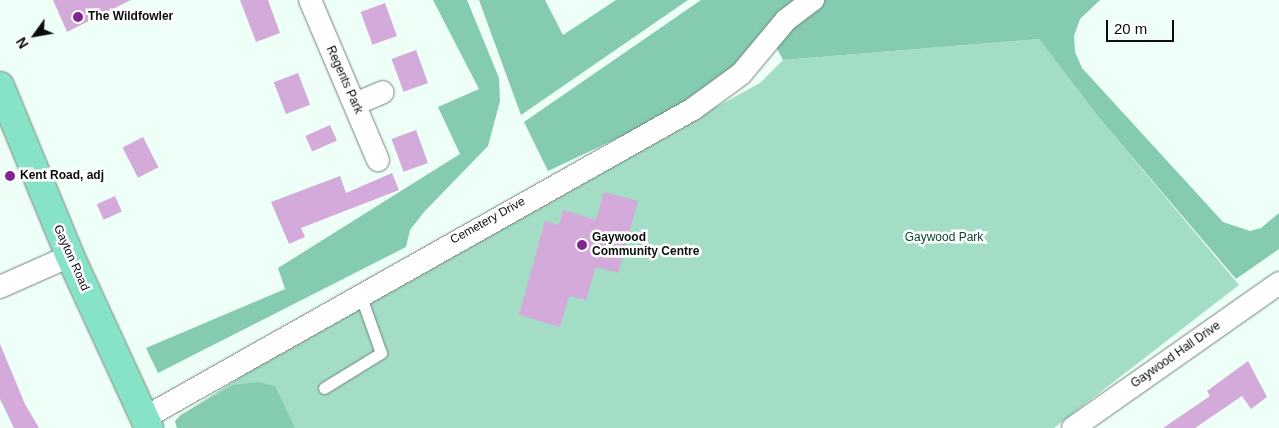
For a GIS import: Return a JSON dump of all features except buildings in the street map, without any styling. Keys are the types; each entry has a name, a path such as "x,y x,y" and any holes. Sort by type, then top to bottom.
{"main road":[{"name":"Gayton Road","path":"0,86 70,256 146,423"}],"street":[{"name":"Regents Park","path":"310,0 378,160"},
{"name":"Cemetery Drive","path":"146,423 360,294 693,109 741,74 786,20 813,0"},
{"path":"355,104 383,92"},
{"path":"0,287 70,256"},
{"name":"Gaywood Hall Drive","path":"1073,428 1279,283"}],"lane":[{"path":"324,388 381,353 360,294"}],"green space":[{"path":"433,0 467,0 499,78 500,101 488,146 424,212 410,230 406,247 158,373 146,348 285,289 278,268 460,154 438,107 479,89"},
{"path":"479,0 545,0 563,35 616,0 688,0 521,115"},
{"path":"701,0 799,0 738,64 690,104 548,171 524,122"},
{"path":"823,0 1100,0 1080,19 1074,36 1075,52 1082,68 1223,222 1250,231 1261,228 1279,213 1279,249 1236,279 1100,119 1039,39 783,60 775,45"},
{"name":"Gaywood Park","path":"1039,39 1100,119 1239,285 1054,428 177,428 175,421 181,415 351,306 760,83 783,60"},
{"path":"258,382 275,386 295,428 177,428 175,421 181,415 233,385"}],"place":[{"name":"The Wildfowler","path":"78,17"},
{"name":"Kent Road, adj","path":"10,176"},
{"name":"Gaywood Community Centre","path":"582,245"}]}
